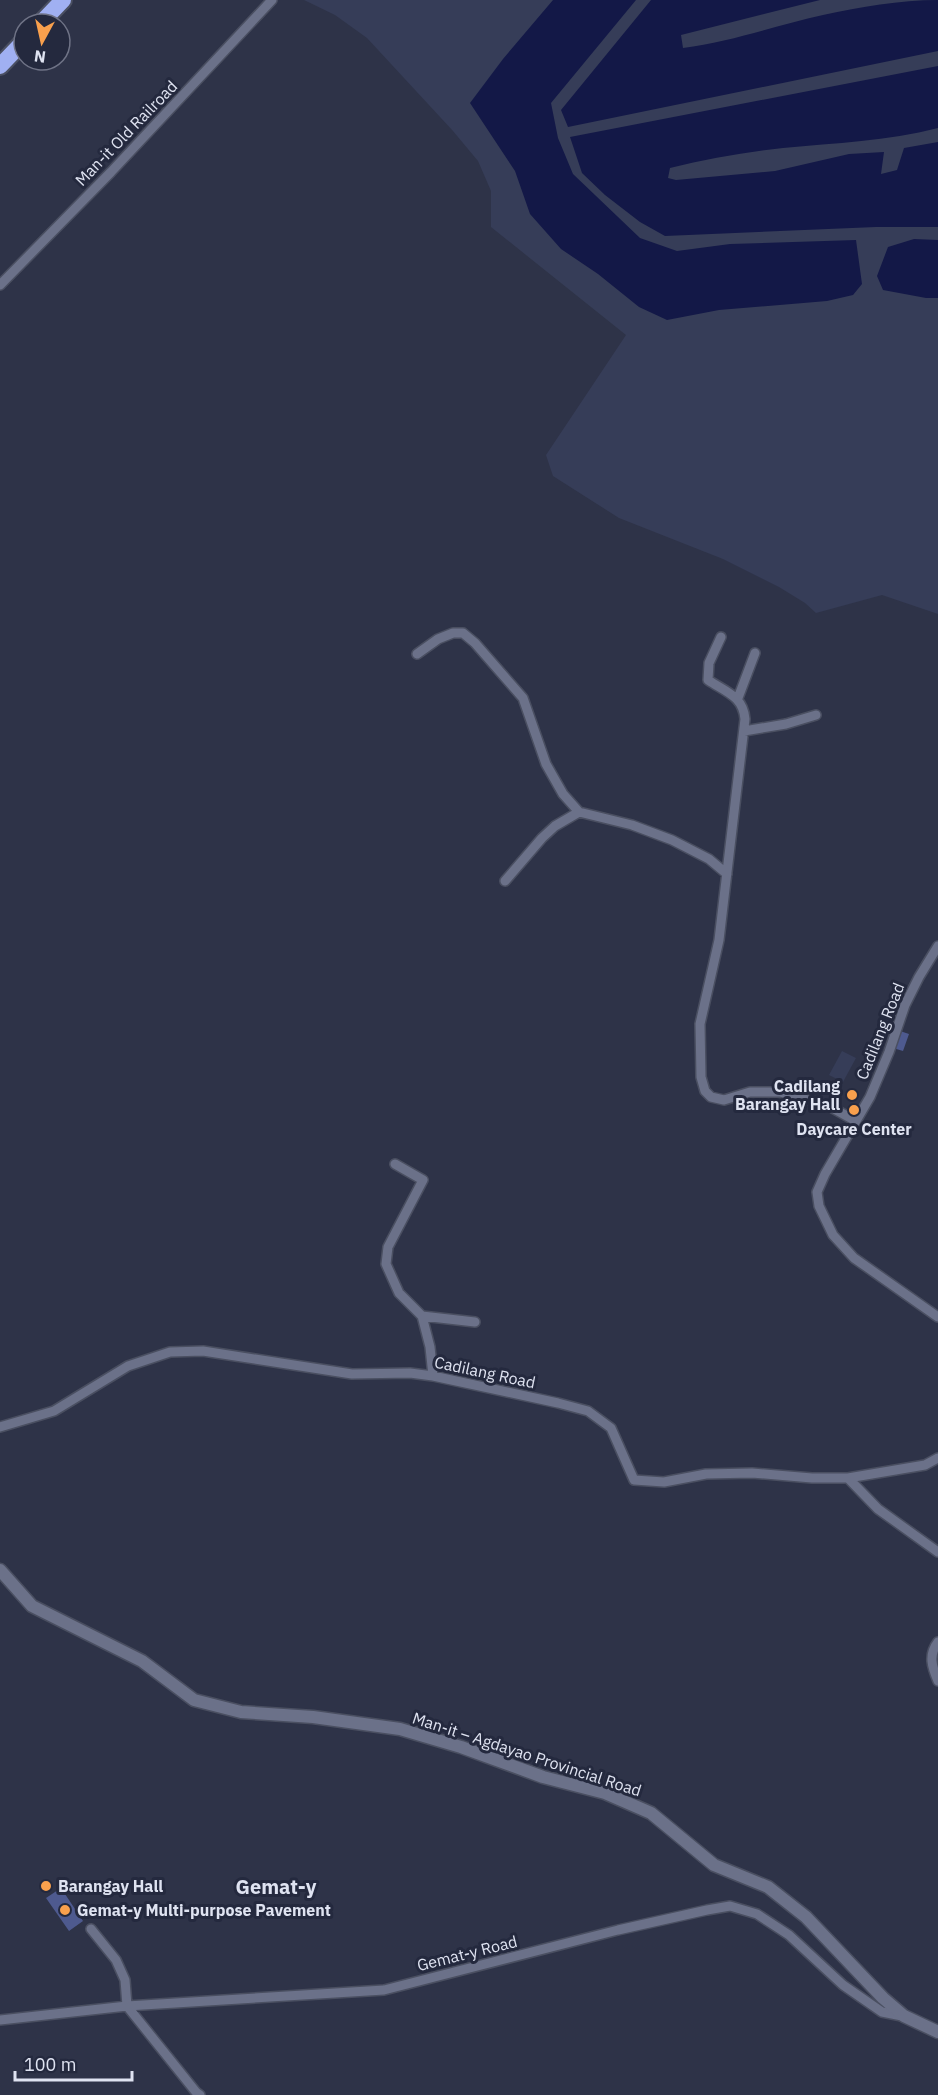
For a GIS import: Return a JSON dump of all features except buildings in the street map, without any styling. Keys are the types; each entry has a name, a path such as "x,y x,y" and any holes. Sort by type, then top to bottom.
{"highway":[{"path":"52,12 63,0"},
{"path":"0,66 12,54"}],"street":[{"name":"Man-it Old Railroad","path":"0,285 111,172 272,0"},
{"path":"417,654 438,639 453,633 463,633 475,643 523,698 546,764 563,794 579,812 632,825 672,840 709,859 727,874"},
{"path":"721,637 709,663 708,680 738,698 744,709 744,731 719,940 699,1024 701,1077 705,1091 711,1097 724,1100 750,1092 780,1092 829,1106 854,1120"},
{"path":"738,698 755,653"},
{"path":"744,731 786,724 816,715"},
{"path":"505,881 542,838 555,826 579,812"},
{"name":"Cadilang Road","path":"938,946 918,977 905,1005 889,1052 870,1096 854,1120 817,1192 819,1206 832,1234 854,1258 938,1317"},
{"path":"395,1164 423,1180 388,1247 386,1264 399,1293 422,1316 430,1347 433,1376"},
{"path":"422,1316 475,1322"},
{"name":"Cadilang Road","path":"0,1427 54,1412 128,1366 170,1352 203,1351 352,1374 410,1373 433,1376 588,1411 611,1428 634,1480 664,1482 706,1474 752,1473 812,1478 848,1478 925,1465 938,1458"},
{"path":"848,1478 878,1509 938,1552"},
{"name":"Man-it – Agdayao Provincial Road","path":"0,1570 32,1606 142,1661 194,1700 241,1712 313,1717 399,1729 461,1747 543,1777 605,1793 651,1813 714,1865 768,1887 806,1917 883,1998 904,2016 938,2032"},
{"path":"938,1642 931,1658 938,1681"},
{"name":"Gemat-y Road","path":"0,2020 127,2006 384,1990 618,1930 730,1906 758,1914 789,1935 843,1985 882,2012 904,2016"},
{"path":"91,1929 116,1960 125,1980 127,2006 195,2092 200,2095"}],"shaded area":[{"path":"304,0 938,0 938,614 882,595 816,613 805,603 779,587 723,559 619,518 553,476 546,455 626,335 491,227 491,191 478,161 367,38 335,15"},
{"path":"553,0 636,0 551,103 558,138 573,174 640,238 677,251 730,244 856,240 862,284 853,295 827,301 719,310 667,320 639,307 598,274 561,249 530,214 515,171 470,103 503,59"},
{"path":"651,0 820,0 681,35 683,48 719,42 852,9 938,0 938,51 568,127 561,110"},
{"path":"938,66 938,128 881,139 726,156 670,168 668,178 676,180 775,171 849,154 884,152 881,174 897,170 904,148 938,142 938,227 876,227 665,236 640,222 605,195 582,173 570,137"},
{"path":"914,239 938,240 938,298 883,290 877,276 888,247"},
{"path":"900,1031 909,1034 903,1051 893,1048"},
{"path":"842,1051 856,1058 843,1082 829,1075"},
{"path":"61,1888 83,1921 69,1931 46,1898"}],"place":[{"name":"Cadilang Barangay Hall","path":"852,1095"},
{"name":"Daycare Center","path":"854,1110"},
{"name":"Barangay Hall","path":"46,1886"},
{"name":"Gemat-y Multi-purpose Pavement","path":"65,1910"}],"district":[{"name":"Gemat-y","path":"276,1887"}]}
